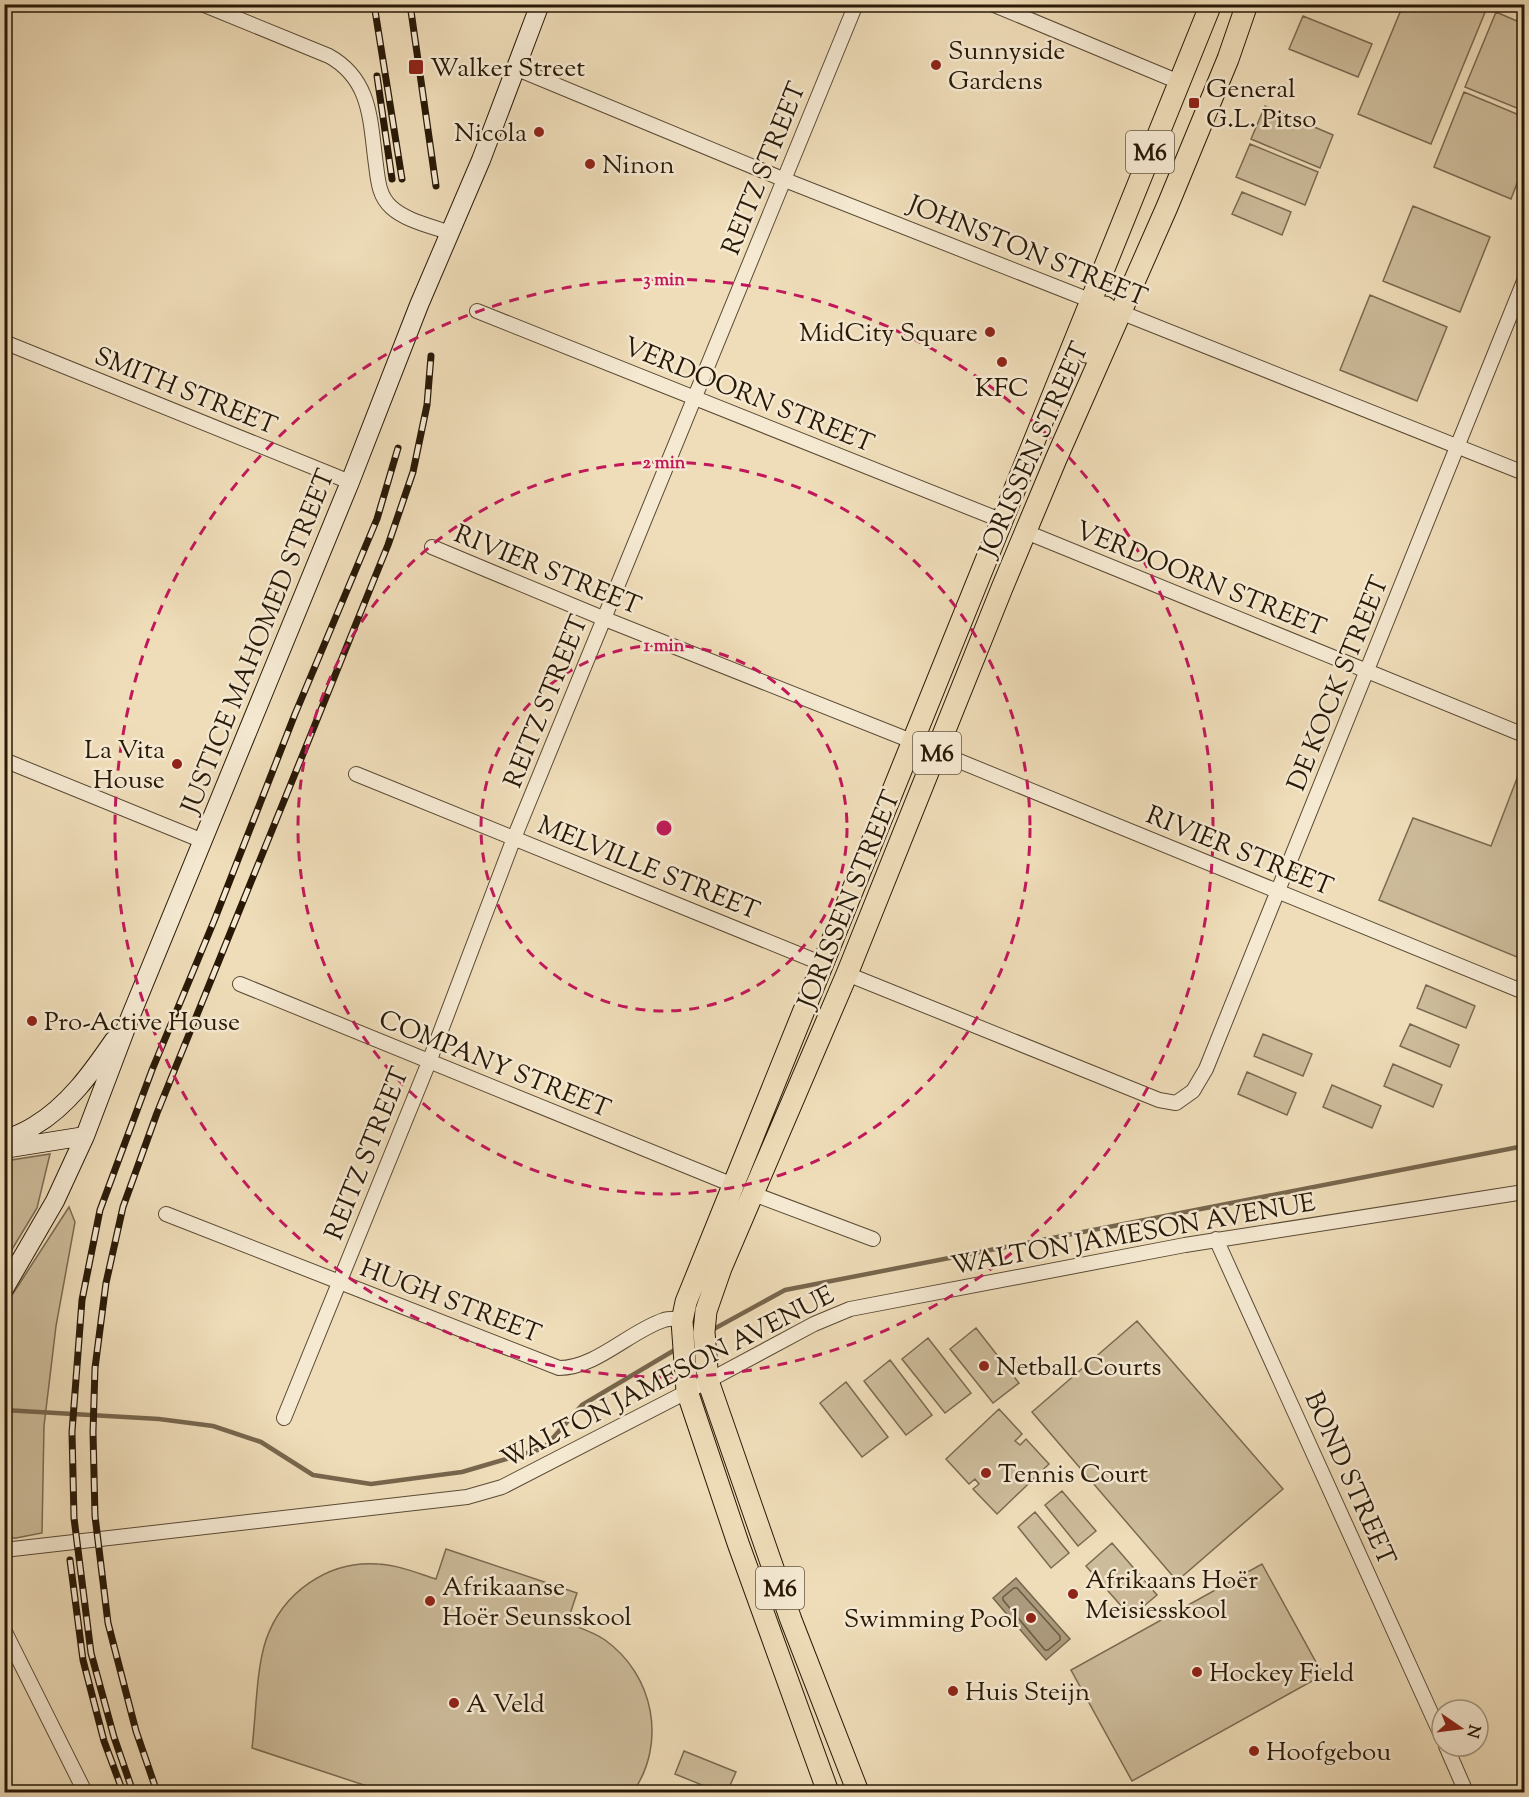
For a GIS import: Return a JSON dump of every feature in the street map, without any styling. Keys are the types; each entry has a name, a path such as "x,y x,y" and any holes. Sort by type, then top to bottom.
{"main road":[{"name":"JUSTICE MAHOMED STREET","path":"4,1289 56,1201 85,1136 129,1020 350,482 410,327 481,160 540,4"},
{"name":"JORISSEN STREET","path":"828,1792 738,1544 696,1381 683,1320 686,1302 699,1265 742,1189 847,974 1061,448 1179,82 1211,4"},
{"name":"JORISSEN STREET","path":"858,1792 696,1381 706,1311 721,1268 742,1189 823,964 1028,460 1108,308 1167,207 1228,59 1247,4"},
{"path":"4,1140 35,1126 60,1107 83,1083 129,1020"},
{"path":"4,1149 85,1136"}],"street":[{"path":"202,4 329,56 348,70 365,95 378,183 385,201 399,213 450,233"},
{"name":"REITZ STREET","path":"284,1418 429,1062 514,838 856,4"},
{"path":"992,4 1179,82"},
{"name":"JOHNSTON STREET","path":"515,68 785,180 1524,473"},
{"name":"DE KOCK STREET","path":"847,974 1159,1100 1173,1103 1185,1098 1193,1091 1206,1069 1524,281"},
{"name":"VERDOORN STREET","path":"477,311 1003,521"},
{"name":"SMITH STREET","path":"4,342 350,482"},
{"name":"VERDOORN STREET","path":"1026,532 1524,735"},
{"name":"RIVIER STREET","path":"432,547 604,619 914,742"},
{"name":"RIVIER STREET","path":"937,752 1524,992"},
{"path":"4,760 203,841"},
{"name":"MELVILLE STREET","path":"356,774 823,964"},
{"name":"COMPANY STREET","path":"240,984 742,1189 873,1239"},
{"name":"WALTON JAMESON AVENUE","path":"4,1550 467,1497 502,1487 696,1381 850,1309 1216,1239 1524,1192"},
{"name":"HUGH STREET","path":"166,1214 560,1368 594,1358 663,1320 683,1320"},
{"name":"BOND STREET","path":"1216,1239 1430,1711"},
{"path":"6,1635 85,1792"},
{"path":"1451,1758 1466,1792"}],"shaded area":[{"path":"1403,5 1488,5 1431,144 1358,114"},
{"path":"1496,12 1524,24 1524,111 1465,87"},
{"path":"1303,16 1372,44 1358,77 1289,49"},
{"path":"1464,92 1524,117 1524,165 1511,199 1434,167"},
{"path":"1265,106 1333,135 1320,168 1251,139"},
{"path":"1250,144 1318,172 1305,205 1236,177"},
{"path":"1242,192 1291,212 1282,235 1232,214"},
{"path":"1413,206 1490,237 1460,312 1383,281"},
{"path":"1370,295 1447,327 1417,401 1340,370"},
{"path":"1524,760 1524,960 1379,900 1413,818 1491,846"},
{"path":"1426,985 1475,1006 1466,1028 1417,1008"},
{"path":"1410,1024 1459,1045 1450,1067 1400,1046"},
{"path":"1263,1034 1312,1054 1303,1076 1254,1056"},
{"path":"1393,1064 1442,1085 1433,1107 1384,1086"},
{"path":"1247,1072 1296,1093 1287,1115 1238,1094"},
{"path":"1332,1085 1381,1106 1372,1128 1323,1107"},
{"path":"50,1154 37,1208 5,1261 5,1161"},
{"path":"69,1207 75,1222 56,1326 44,1426 42,1533 5,1538 5,1306"},
{"path":"1137,1321 1283,1489 1177,1581 1032,1412"},
{"name":"Netball Courts","path":"976,1328 1019,1383 993,1403 950,1349"},
{"path":"928,1338 971,1393 945,1413 902,1359"},
{"path":"890,1360 932,1415 906,1435 864,1381"},
{"path":"846,1382 888,1437 862,1457 820,1403"},
{"path":"999,1409 1022,1434 1015,1441 1020,1445 1026,1439 1049,1464 997,1514 973,1489 979,1484 975,1479 969,1484 946,1459"},
{"name":"Tennis Court","path":"1062,1491 1096,1531 1078,1546 1045,1505"},
{"name":"Tennis Court","path":"1035,1512 1069,1553 1051,1568 1018,1527"},
{"path":"1112,1543 1157,1595 1131,1617 1086,1566"},
{"path":"446,1549 577,1593 567,1623 601,1637 622,1655 635,1672 650,1711 652,1732 650,1753 644,1773 633,1792 385,1792 252,1748 258,1679 266,1640 273,1623 295,1594 325,1574 359,1564 393,1566 436,1579"},
{"name":"Hockey Field","path":"1262,1564 1323,1675 1132,1781 1071,1670"},
{"path":"684,1751 736,1772 727,1792 719,1792 675,1774"}],"water":[{"name":"Swimming Pool","path":"1016,1578 1070,1639 1046,1660 993,1598"}],"waterway":[{"path":"712,1330 785,1290 1524,1146"},
{"path":"4,1410 159,1419 213,1426 261,1442 313,1475 371,1484 462,1472 544,1448 582,1405 678,1348"}],"railway":[{"path":"374,4 402,179"},
{"path":"410,4 436,186"},
{"path":"377,76 392,179"},
{"path":"157,1792 136,1731 108,1623 95,1516 93,1432 95,1368 106,1283 123,1207 157,1113 388,545 413,472 427,405 431,356"},
{"path":"133,1792 114,1737 91,1653 74,1518 72,1432 82,1300 100,1210 152,1070 214,921 295,714 377,519 398,448"},
{"path":"70,1560 83,1660 104,1741 123,1792"}],"place":[{"name":"Sunnyside Gardens","path":"936,65"},
{"name":"Walker Street","path":"416,67"},
{"name":"General G.L. Pitso","path":"1194,103"},
{"name":"Nicola","path":"539,132"},
{"name":"Ninon","path":"590,164"},
{"name":"MidCity Square","path":"990,332"},
{"name":"KFC","path":"1002,362"},
{"name":"La Vita House","path":"177,764"},
{"name":"Pro-Active House","path":"32,1021"},
{"name":"Netball Courts","path":"984,1366"},
{"name":"Tennis Court","path":"986,1473"},
{"name":"Afrikaans Hoër Meisiesskool","path":"1073,1594"},
{"name":"Afrikaanse Hoër Seunsskool","path":"430,1601"},
{"name":"Swimming Pool","path":"1031,1618"},
{"name":"Hockey Field","path":"1197,1672"},
{"name":"Huis Steijn","path":"953,1691"},
{"name":"A Veld","path":"454,1703"},
{"name":"Hoofgebou","path":"1254,1751"}]}
